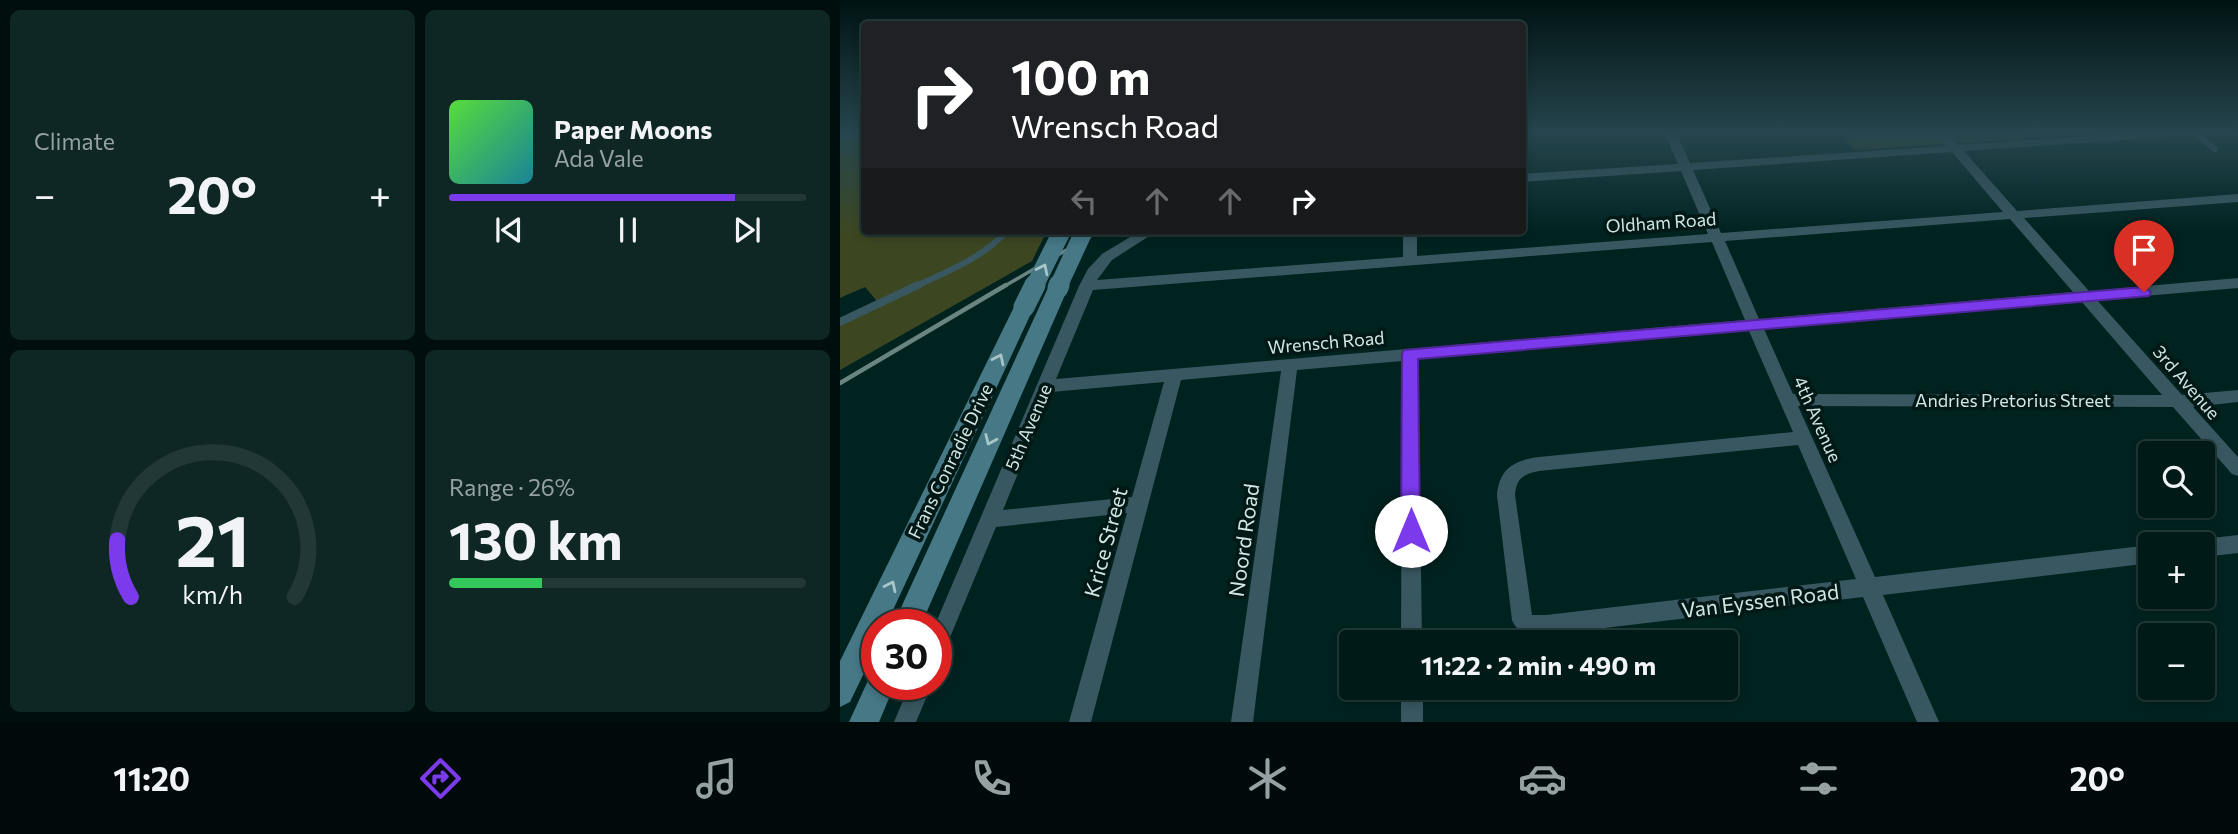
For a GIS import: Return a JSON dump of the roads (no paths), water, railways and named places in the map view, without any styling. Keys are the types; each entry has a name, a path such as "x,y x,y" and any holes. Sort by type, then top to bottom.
{"main road":[{"name":"Frans Conradie Drive","path":"840,692 1060,235"},
{"name":"Frans Conradie Drive","path":"915,609 1082,235"},
{"path":"864,722 874,700"}],"street":[{"path":"1526,178 1705,166"},
{"name":"3rd Avenue","path":"1969,166 2238,469"},
{"name":"4th Avenue","path":"1685,167 1928,722"},
{"name":"Oldham Road","path":"1087,286 2238,198"},
{"name":"5th Avenue","path":"952,609 1087,286 1099,263 1144,235"},
{"path":"1410,235 1410,260"},
{"name":"Wrensch Road","path":"1045,386 2238,283"},
{"path":"1410,354 1412,630"},
{"name":"Noord Road","path":"1242,722 1290,365"},
{"name":"Krice Street","path":"1080,722 1174,375"},
{"name":"Andries Pretorius Street","path":"1787,400 2177,401 2238,396"},
{"name":"Van Eyssen Road","path":"1804,438 1522,467 1513,472 1506,485 1506,495 1522,620 1529,625 2138,556"},
{"path":"990,519 1138,504"},
{"path":"2215,547 2238,544"},
{"path":"905,722 914,700"},
{"path":"1412,700 1412,722"}],"lane":[{"path":"840,323 976,258 1003,235"}],"railway":[{"path":"1003,287 1092,235"},
{"path":"840,383 1006,285"}]}
